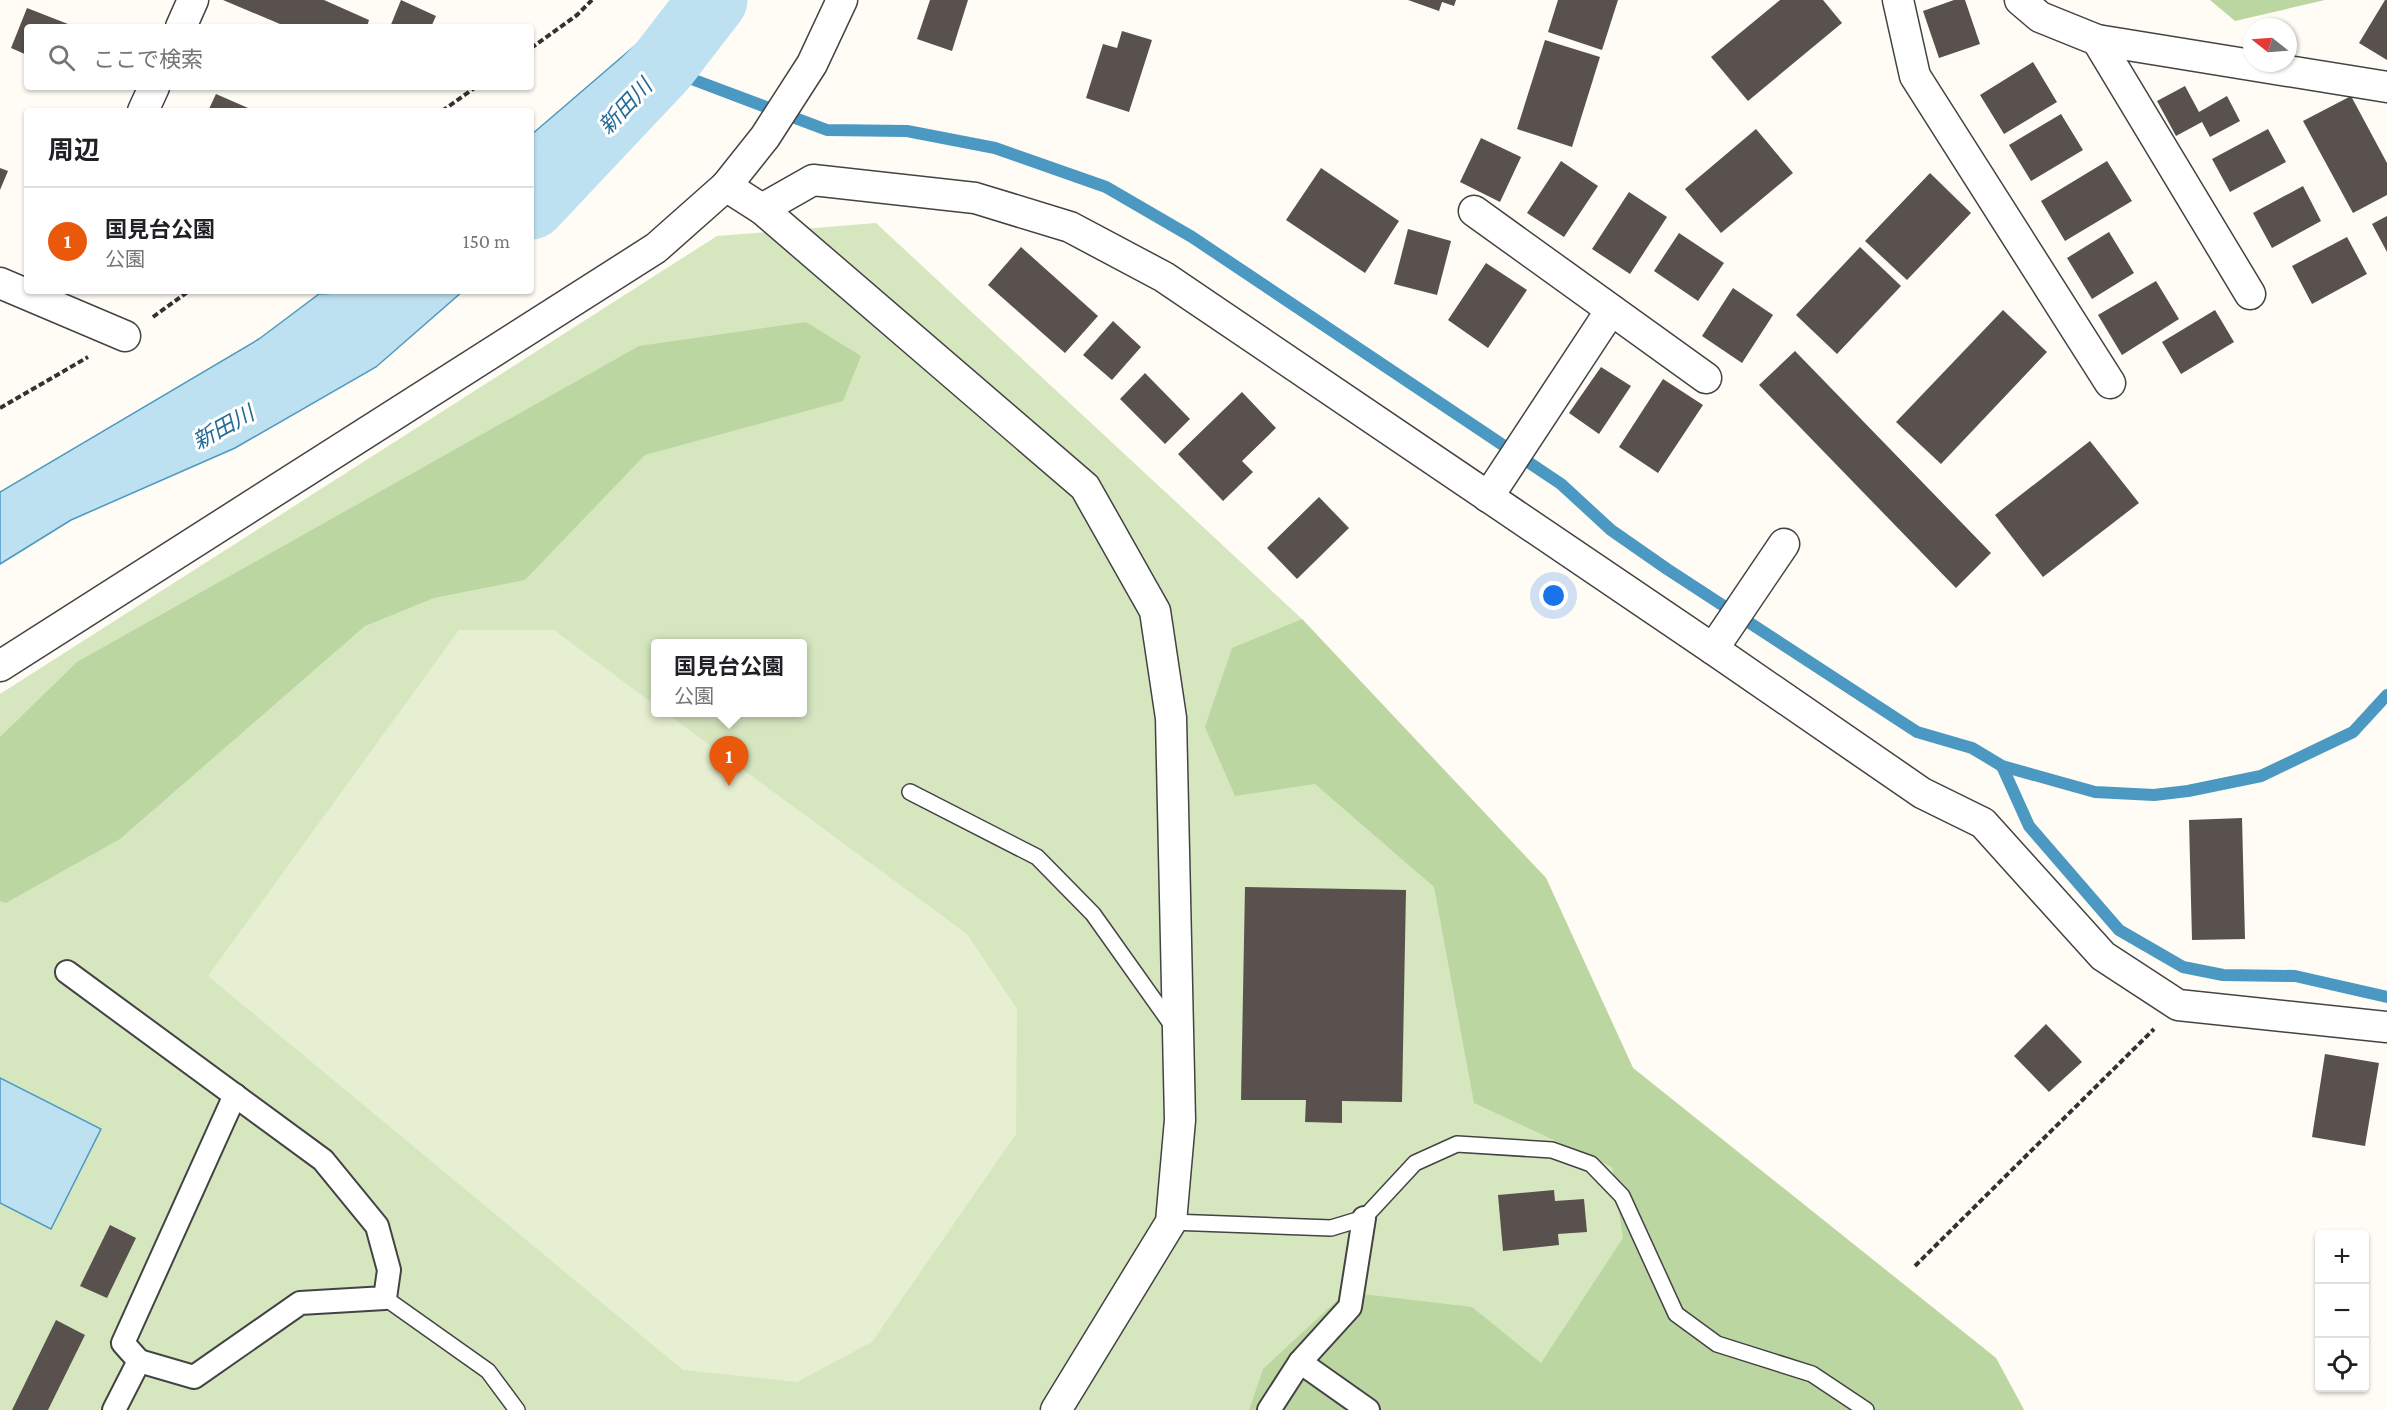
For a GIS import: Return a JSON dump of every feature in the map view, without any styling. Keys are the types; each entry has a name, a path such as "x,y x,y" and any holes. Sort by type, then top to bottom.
{"street":[{"path":"182,24 193,0"},
{"path":"0,666 656,248 726,186 765,137 812,64 842,0"},
{"path":"1898,0 1915,76 2110,383"},
{"path":"2020,0 2040,17 2097,40 2387,87"},
{"path":"2097,40 2250,294"},
{"path":"144,108 153,90"},
{"path":"762,209 813,180 975,198 1070,227 1164,277 1922,793 1983,823 2103,956 2178,1005 2387,1026"},
{"path":"726,186 762,209 1085,487 1155,611 1171,718 1180,1120 1171,1222 1056,1410"},
{"path":"1474,211 1706,378"},
{"path":"0,283 24,290"},
{"path":"41,294 59,299 125,336"},
{"path":"1488,496 1611,310"},
{"path":"1713,649 1784,544"},
{"path":"66,972 235,1095 323,1160 377,1226 389,1270 385,1298 300,1303 194,1377 139,1361 123,1343 235,1095"},
{"path":"1269,1410 1300,1362 1350,1307 1364,1218"},
{"path":"114,1410 139,1361"},
{"path":"1300,1362 1368,1410"}],"lane":[{"path":"910,792 1037,857 1093,914 1178,1033"},
{"path":"1171,1222 1330,1228 1364,1218 1415,1163 1457,1144 1552,1150 1591,1164 1622,1196 1676,1314 1718,1344 1812,1374 1866,1410"},
{"path":"385,1298 488,1371 517,1410"}],"path":[{"path":"534,46 578,15 592,0"},
{"path":"446,108 472,90"},
{"path":"1915,1266 2178,1005"}],"green space":[{"path":"2210,0 2325,0 2243,18 2235,21"},
{"path":"876,223 1302,619 1546,878 1633,1068 1996,1358 2024,1410 0,1410 0,694 717,236"},
{"path":"806,322 861,356 843,401 645,455 525,580 434,598 365,626 120,839 6,903 0,901 0,737 77,662 639,346"},
{"path":"1302,619 1546,878 1633,1068 1996,1358 2024,1410 1249,1410 1263,1369 1346,1292 1472,1307 1541,1363 1623,1238 1612,1167 1474,1103 1434,887 1315,784 1235,796 1205,727 1232,648"},
{"path":"459,630 554,630 651,702 651,717 671,717 967,934 1017,1009 1016,1134 872,1342 797,1382 683,1370 208,976"}],"water":[{"path":"666,19 693,21 694,47 668,80 534,224 534,132"},
{"path":"319,294 460,294 376,367 235,448 71,520 0,564 0,492 259,339"},
{"path":"0,1078 101,1129 51,1229 0,1203"}],"building":[{"path":"223,0 324,0 369,20 368,24 280,24"},
{"path":"401,0 436,16 432,24 391,24"},
{"path":"930,0 968,0 952,51 917,39"},
{"path":"1408,0 1456,0 1454,6 1442,2 1439,11"},
{"path":"1558,0 1618,0 1602,50 1548,32"},
{"path":"1780,0 1823,0 1842,23 1748,101 1711,57"},
{"path":"1954,0 1965,0 1980,44 1939,58 1923,11"},
{"path":"2387,0 2387,60 2359,43"},
{"path":"27,8 68,24 24,24 24,54 11,48"},
{"path":"1122,31 1152,40 1129,112 1086,98 1103,44 1117,48"},
{"path":"1545,40 1600,57 1572,147 1517,129"},
{"path":"2033,62 2057,102 2004,134 1980,95"},
{"path":"2185,86 2199,112 2227,96 2240,121 2210,137 2202,122 2176,136 2157,101"},
{"path":"216,94 248,108 209,108"},
{"path":"2351,96 2387,163 2387,195 2353,213 2303,121"},
{"path":"2061,114 2083,150 2031,181 2009,145"},
{"path":"1756,129 1793,173 1721,233 1685,189"},
{"path":"2268,129 2286,162 2230,192 2212,159"},
{"path":"1481,138 1521,157 1500,202 1460,182"},
{"path":"1561,161 1598,186 1564,237 1527,213"},
{"path":"2107,161 2132,201 2065,241 2041,201"},
{"path":"0,168 8,171 0,190"},
{"path":"1321,168 1399,221 1365,273 1286,220"},
{"path":"1930,173 1971,213 1907,280 1865,241"},
{"path":"2303,186 2321,221 2272,248 2253,213"},
{"path":"1629,192 1667,217 1630,274 1592,249"},
{"path":"2387,216 2387,252 2372,224"},
{"path":"1408,229 1451,241 1437,295 1394,284"},
{"path":"2109,232 2134,273 2092,299 2067,258"},
{"path":"1679,233 1724,263 1698,301 1654,271"},
{"path":"2347,237 2367,274 2312,304 2292,266"},
{"path":"1021,247 1098,316 1065,353 988,285"},
{"path":"1860,247 1901,286 1837,354 1796,315"},
{"path":"1486,263 1527,290 1488,348 1448,320"},
{"path":"2156,281 2179,319 2122,355 2098,315"},
{"path":"1733,288 1773,315 1742,363 1702,336"},
{"path":"2003,310 2047,352 1941,464 1896,422"},
{"path":"2215,310 2234,342 2181,374 2162,342"},
{"path":"1113,321 1141,347 1112,380 1083,355"},
{"path":"1795,351 1991,553 1956,588 1759,385"},
{"path":"1601,367 1631,386 1599,434 1569,413"},
{"path":"1145,373 1190,419 1165,444 1120,399"},
{"path":"1663,379 1703,405 1658,473 1619,447"},
{"path":"1242,392 1276,428 1242,461 1253,472 1223,501 1178,454"},
{"path":"2090,441 2139,503 2043,577 1995,515"},
{"path":"1319,497 1349,528 1297,579 1267,548"},
{"path":"2242,818 2245,939 2192,940 2189,820"},
{"path":"1245,887 1406,890 1402,1102 1342,1101 1342,1123 1305,1122 1306,1100 1241,1100"},
{"path":"2046,1024 2082,1062 2049,1092 2014,1056"},
{"path":"2325,1054 2379,1063 2365,1146 2312,1137"},
{"path":"1554,1190 1555,1201 1584,1199 1587,1232 1558,1234 1559,1245 1503,1251 1498,1195"},
{"path":"110,1225 136,1238 107,1298 80,1286"},
{"path":"56,1320 85,1335 48,1410 12,1410"}],"waterway":[{"name":"新田川","path":"534,202 663,65 713,0"},
{"path":"663,65 689,78 827,130 907,131 995,148 1106,187 1192,237 1561,484 1611,530 1917,732 1972,748 2002,766 2095,792 2154,795 2188,791 2261,776 2353,732 2387,695"},
{"path":"2002,766 2029,826 2119,930 2183,967 2223,975 2295,976 2387,997"}],"place":[{"name":"国見台公園","path":"729,786"}]}
